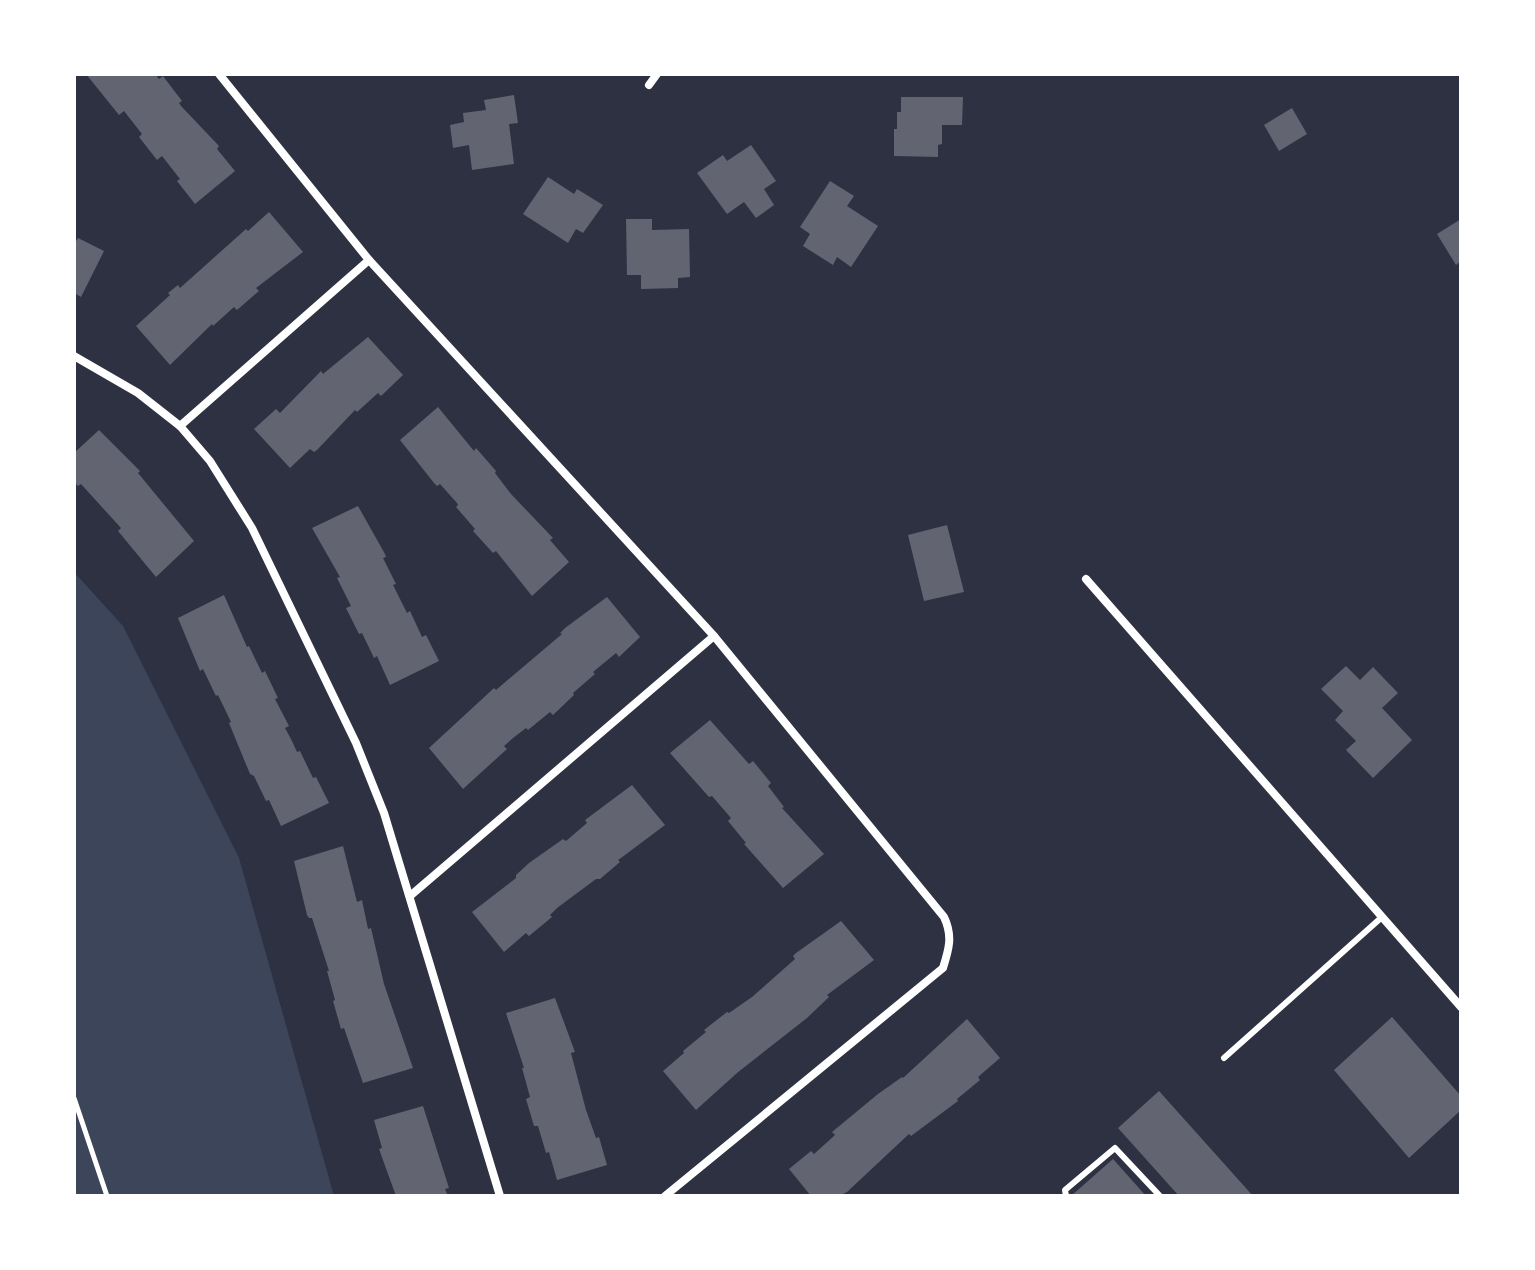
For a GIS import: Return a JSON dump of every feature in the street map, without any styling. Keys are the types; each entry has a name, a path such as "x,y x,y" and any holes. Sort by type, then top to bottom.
{"street":[{"path":"219,74 369,260 714,636 944,917 951,932 950,948 943,968 665,1196"},
{"path":"649,85 657,74"},
{"path":"180,426 369,260"},
{"path":"74,356 138,393 180,426 210,461 252,528 356,743 384,813 500,1196"},
{"path":"1086,579 1461,1007"},
{"path":"410,896 714,636"}],"lane":[{"path":"1224,1058 1382,917"},
{"path":"1066,1196 1065,1190 1115,1148 1160,1196"}],"path":[{"path":"74,1098 107,1196"}],"shaded area":[{"path":"74,572 123,626 239,858 334,1196 74,1196"}],"building":[{"path":"86,74 155,74 159,79 163,76 182,101 179,103 181,106 219,146 217,149 235,171 195,204 162,156 157,160 124,111 119,115"},
{"path":"514,95 518,123 509,124 514,164 472,170 469,145 453,148 450,125 464,122 463,113 486,110 484,100"},
{"path":"901,97 963,97 962,125 942,125 938,157 894,156 894,129 897,129 897,112 901,112"},
{"path":"1292,108 1307,134 1279,151 1264,125"},
{"path":"751,145 776,181 764,189 774,205 756,218 744,202 727,214 697,173 723,155 727,161"},
{"path":"548,177 574,194 577,189 603,205 583,233 576,229 568,243 523,214"},
{"path":"830,181 854,196 847,206 878,226 851,267 837,257 833,265 803,246 810,234 800,227"},
{"path":"269,212 303,252 256,288 259,291 237,310 234,307 212,324 170,365 136,326 170,295 168,293 178,285 180,288"},
{"path":"626,219 652,219 652,230 689,229 690,277 678,278 678,288 641,289 641,275 627,275"},
{"path":"1461,219 1461,261 1456,265 1437,234"},
{"path":"78,238 104,251 81,297 74,293 74,244"},
{"path":"368,337 403,375 381,396 378,393 357,412 355,410 317,450 314,452 310,449 290,468 254,429 276,409 280,413 321,371 323,374"},
{"path":"438,407 474,451 476,448 496,471 511,494 553,538 550,540 569,562 532,596 496,551 493,553 473,531 475,529 456,507 457,503 440,484 437,486 434,483 400,440"},
{"path":"99,430 140,471 138,473 194,541 156,577 118,531 121,528 81,484 78,486 74,482 74,453"},
{"path":"358,506 385,554 383,558 396,584 393,585 407,613 410,611 422,637 426,635 439,661 390,685 377,656 374,658 346,608 351,606 337,578 340,577 312,528"},
{"path":"947,525 964,592 924,601 908,535"},
{"path":"224,595 247,647 262,673 265,671 278,698 275,699 289,726 285,728 297,752 300,751 329,803 281,826 269,800 266,801 254,776 250,774 231,722 203,669 200,671 178,618"},
{"path":"607,597 640,637 619,657 616,653 593,672 595,674 553,715 550,712 513,738 504,746 507,749 463,789 429,748 494,688 496,690 562,634 565,628"},
{"path":"1346,666 1360,680 1373,667 1398,693 1382,708 1412,740 1373,778 1346,750 1356,741 1335,720 1343,711 1321,689"},
{"path":"710,720 749,764 753,761 771,783 768,786 782,808 824,854 783,888 744,844 728,821 731,818 670,753"},
{"path":"632,785 665,825 618,860 620,862 600,879 557,908 550,915 552,917 529,936 526,933 504,952 472,912 516,878 529,863 563,839 566,841 587,823 585,820"},
{"path":"343,846 357,902 362,900 384,984 413,1068 363,1083 344,1028 341,1029 329,971 312,918 307,915 294,861"},
{"path":"841,921 874,960 827,995 829,997 807,1018 696,1110 663,1071 706,1032 704,1030 752,997 795,959 793,956 796,953"},
{"path":"555,998 575,1052 571,1053 586,1110 596,1138 599,1137 607,1165 557,1180 538,1126 534,1126 526,1099 530,1097 524,1068 506,1013"},
{"path":"1392,1017 1461,1096 1461,1110 1409,1158 1334,1070"},
{"path":"967,1019 1000,1058 978,1077 980,1080 958,1101 911,1136 909,1134 847,1192 839,1196 811,1196 789,1169 811,1151 814,1154 835,1135 832,1132 903,1078"},
{"path":"1159,1091 1253,1196 1179,1196 1118,1128"},
{"path":"423,1106 449,1188 445,1189 448,1196 396,1196 379,1149 382,1148 374,1120"},
{"path":"1113,1159 1146,1196 1071,1196"}]}
